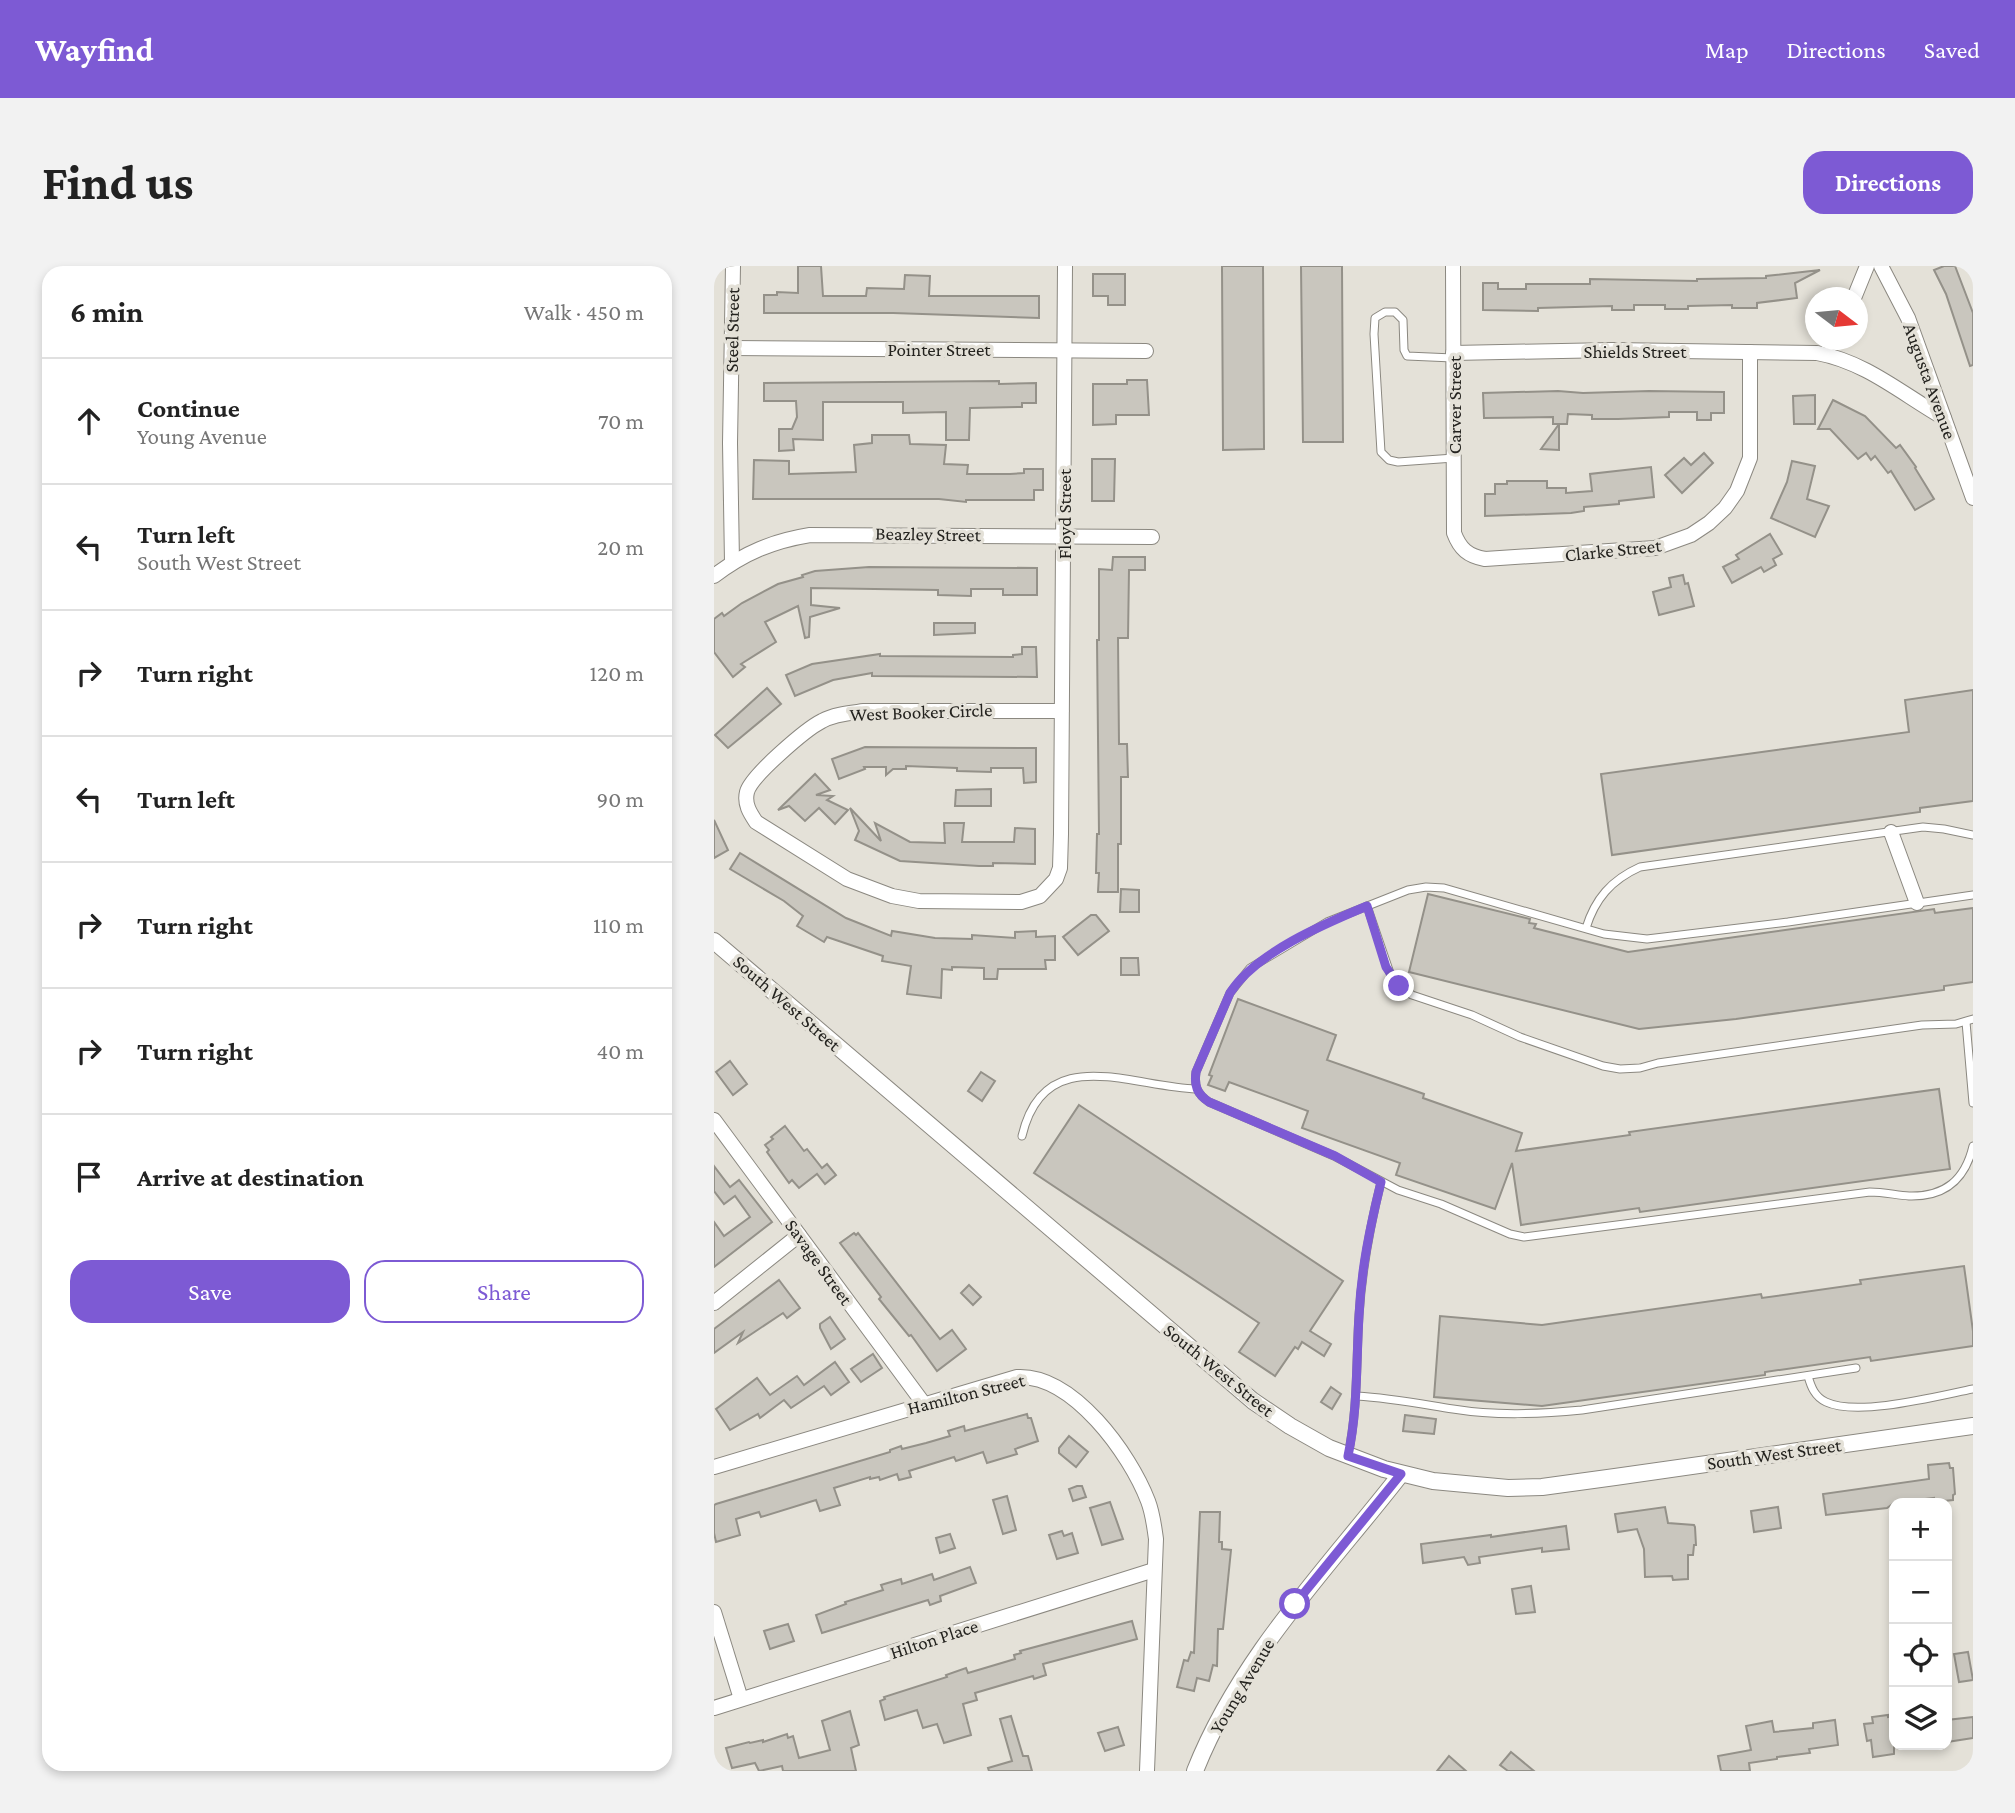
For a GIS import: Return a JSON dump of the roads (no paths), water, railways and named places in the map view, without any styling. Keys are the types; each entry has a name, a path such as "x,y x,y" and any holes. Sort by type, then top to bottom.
{"street":[{"name":"Steel Street","path":"732,562 733,266"},
{"name":"Floyd Street","path":"749,811 756,822 847,879 892,897 919,901 1021,902 1040,896 1056,879 1060,867 1062,762 1065,266"},
{"name":"Carver Street","path":"1453,266 1454,533 1458,544"},
{"path":"1858,287 1867,266"},
{"name":"Augusta Avenue","path":"1881,266 1908,318 1944,418 1969,472 1973,498"},
{"name":"Pointer Street","path":"732,348 1146,351"},
{"name":"Shields Street","path":"1453,356 1612,350 1817,353 1836,356 1869,371 1944,418"},
{"name":"Clarke Street","path":"1458,544 1474,557 1485,559 1655,548 1691,535 1725,508 1744,477 1750,458 1751,438 1750,352"},
{"name":"Beazley Street","path":"714,576 732,562 767,544 810,535 1152,537"},
{"name":"West Booker Circle","path":"749,811 747,792 755,777 811,727 824,720 864,711 1062,710"},
{"path":"1891,832 1917,903"},
{"name":"South West Street","path":"714,941 1253,1401 1290,1426 1348,1456 1401,1474 1466,1486 1542,1487 1973,1426"},
{"name":"Savage Street","path":"714,1120 923,1404"},
{"path":"714,1303 799,1236"},
{"name":"Hamilton Street","path":"714,1467 1017,1377 1030,1376 1050,1383 1072,1396 1088,1410 1138,1478 1153,1517 1156,1539 1147,1771"},
{"name":"Young Avenue","path":"1191,1770 1256,1658 1295,1604 1401,1474"},
{"name":"Hilton Place","path":"714,1708 1154,1570"},
{"path":"714,1612 741,1699"}],"lane":[{"path":"1453,356 1407,356 1404,350 1403,320 1395,312 1385,312 1375,318 1381,452 1389,460 1398,461 1454,458"},
{"path":"1586,928 1599,897 1613,882 1640,867 1923,827 1973,835"},
{"path":"1973,895 1647,939 1623,938 1444,888 1408,890 1318,927 1251,968 1230,993 1196,1072 1196,1088 1200,1096 1209,1102 1335,1156 1381,1182 1510,1234 1536,1237 1870,1192 1925,1195 1941,1190 1963,1176 1973,1146"},
{"path":"1367,906 1386,967 1399,986 1412,995 1603,1066 1640,1068 1658,1063 1969,1020 1973,1103"},
{"path":"1021,1136 1025,1121 1037,1100 1052,1086 1069,1078 1107,1076 1175,1088 1196,1088"},
{"path":"1348,1456 1357,1396 1362,1275 1381,1182"},
{"path":"1357,1396 1387,1397 1498,1414 1540,1414 1856,1368"},
{"path":"1808,1376 1816,1396 1825,1402 1859,1408 1973,1389"}]}
